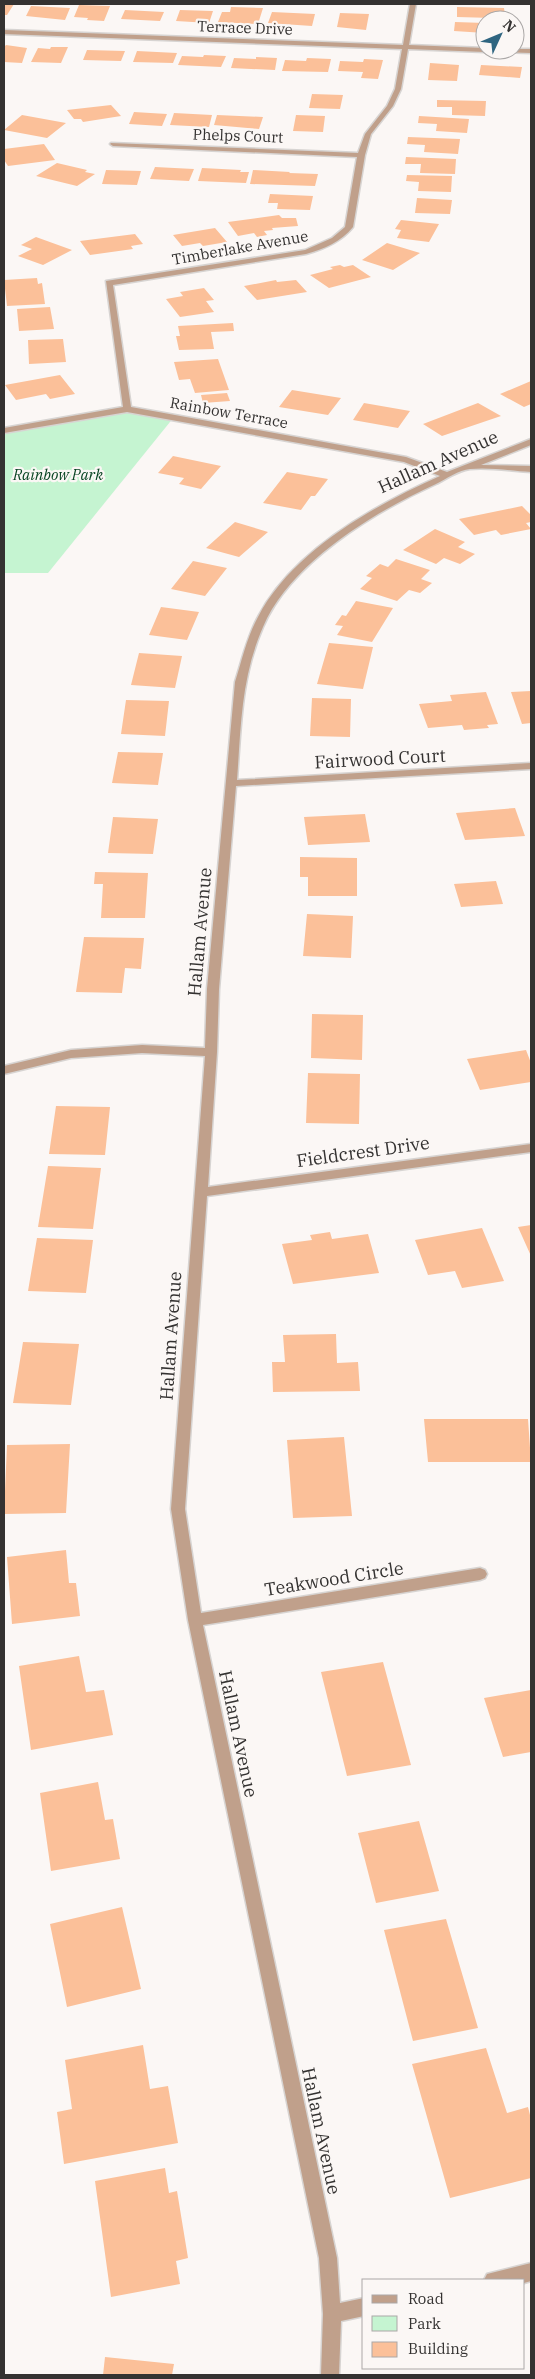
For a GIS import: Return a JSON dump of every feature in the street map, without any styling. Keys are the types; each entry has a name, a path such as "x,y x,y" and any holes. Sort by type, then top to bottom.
{"street":[{"name":"Timberlake Avenue","path":"127,409 109,284 306,252 328,244 343,235 349,227 361,154 368,134 390,106 398,89 413,4"},
{"name":"Terrace Drive","path":"4,32 475,50"},
{"name":"Phelps Court","path":"113,144 361,154"},
{"name":"Rainbow Terrace","path":"4,430 127,409 406,460 446,475"},
{"name":"Hallam Avenue","path":"330,2375 332,2314 328,2258 195,1620 178,1509 211,1052 213,989 240,682 254,638 269,607 303,566 348,528 386,504 446,475 531,442"},
{"path":"467,467 531,469"},
{"name":"Fairwood Court","path":"230,783 531,766"},
{"path":"4,1070 72,1054 142,1049 211,1052"},
{"name":"Fieldcrest Drive","path":"200,1192 531,1148"},
{"name":"Teakwood Circle","path":"195,1620 480,1574"},
{"path":"498,2279 531,2272"},
{"path":"332,2314 362,2307"}],"green space":[{"name":"Rainbow Park","path":"127,409 174,417 48,573 4,573 4,430"}],"building":[{"path":"4,4 14,4 7,15 4,15"},
{"path":"79,5 110,6 104,21 74,17"},
{"path":"31,6 70,8 65,20 26,16"},
{"path":"231,7 263,8 258,24 218,22 222,12 230,12"},
{"path":"457,7 504,8 504,10 475,10 475,18 457,17"},
{"path":"125,10 164,12 160,21 121,19"},
{"path":"180,10 213,11 209,23 176,21"},
{"path":"272,12 315,14 312,26 268,23"},
{"path":"340,13 369,14 366,30 337,27"},
{"path":"455,22 475,23 475,32 454,31"},
{"path":"6,45 27,48 22,63 4,62 4,47"},
{"path":"51,47 68,47 61,63 31,62 38,48 50,49"},
{"path":"87,50 125,51 121,61 83,60"},
{"path":"137,51 177,53 173,63 133,62"},
{"path":"204,55 226,56 221,67 178,65 182,56 203,57"},
{"path":"256,57 277,58 275,70 231,68 234,58 256,59"},
{"path":"307,58 331,59 328,72 282,71 285,60 306,61"},
{"path":"364,59 383,60 378,79 361,78 363,72 338,71 340,61 363,62"},
{"path":"430,63 459,65 457,81 428,80"},
{"path":"481,65 522,67 520,78 479,75"},
{"path":"312,94 343,95 340,109 309,108"},
{"path":"437,100 486,101 485,116 452,115 452,107 437,107"},
{"path":"111,105 121,116 83,122 81,119 74,119 67,110"},
{"path":"134,112 167,114 162,126 129,124"},
{"path":"174,113 212,115 209,127 170,125"},
{"path":"22,115 66,123 47,138 4,130"},
{"path":"217,115 263,117 259,129 214,125"},
{"path":"296,115 325,116 323,132 293,131"},
{"path":"419,116 469,119 467,133 436,131 437,124 418,123"},
{"path":"408,137 460,139 458,154 424,152 425,145 407,144"},
{"path":"44,144 55,160 8,166 4,160 4,149"},
{"path":"406,157 456,159 455,174 420,173 421,164 405,164"},
{"path":"57,163 87,170 85,172 95,174 77,186 36,176"},
{"path":"155,167 194,169 189,181 150,179"},
{"path":"202,168 249,172 246,183 198,181"},
{"path":"106,170 141,171 137,185 102,184"},
{"path":"253,170 318,174 315,186 250,184"},
{"path":"407,175 452,176 451,192 418,191 419,182 406,181"},
{"path":"270,194 313,196 310,210 277,209 278,203 268,203"},
{"path":"417,198 452,200 450,214 415,213"},
{"path":"279,215 282,218 296,218 298,226 272,228 273,230 264,231 267,235 257,237 254,233 238,236 228,222"},
{"path":"401,220 439,224 429,242 397,238 401,230 395,229"},
{"path":"215,228 227,242 203,246 200,243 182,246 173,235"},
{"path":"135,234 143,244 131,246 133,249 90,255 80,241"},
{"path":"36,237 72,250 43,265 18,256 32,249 21,245"},
{"path":"387,243 420,253 393,270 362,260"},
{"path":"340,265 344,267 353,265 371,277 329,288 310,275 333,269 330,267"},
{"path":"37,278 38,284 42,283 45,304 7,306 4,280"},
{"path":"276,280 277,282 296,280 307,292 257,300 244,286"},
{"path":"204,288 214,300 206,301 214,312 180,317 166,299 183,296 180,292"},
{"path":"50,307 54,329 19,331 17,309"},
{"path":"233,323 234,331 211,332 214,349 179,350 176,336 180,336 178,326"},
{"path":"63,339 66,362 29,364 28,340"},
{"path":"218,359 229,390 195,393 190,379 179,380 174,362"},
{"path":"60,375 75,394 50,399 46,394 16,400 5,385"},
{"path":"531,381 531,404 524,407 500,394"},
{"path":"292,390 341,398 328,415 279,407"},
{"path":"227,393 230,401 203,403 201,395"},
{"path":"364,403 410,411 398,428 353,420"},
{"path":"478,403 501,416 442,436 423,424"},
{"path":"173,456 221,466 201,489 179,484 184,478 158,473"},
{"path":"287,472 328,479 315,496 311,496 301,510 263,503"},
{"path":"522,506 531,515 531,522 526,523 531,529 501,535 496,530 474,535 459,519"},
{"path":"235,522 268,532 239,557 206,548"},
{"path":"435,529 465,542 458,547 475,554 460,564 444,558 436,564 403,550"},
{"path":"396,559 430,570 421,579 432,583 420,593 409,590 397,601 360,589 372,578 366,576 380,564 388,567"},
{"path":"193,561 227,568 205,596 171,589"},
{"path":"356,601 393,608 372,642 337,635 343,626 335,625 342,615 346,616"},
{"path":"161,607 199,612 187,640 149,635"},
{"path":"329,643 373,647 363,689 317,684"},
{"path":"139,653 182,656 175,688 131,685"},
{"path":"531,691 531,723 522,724 511,692"},
{"path":"486,692 498,724 487,725 489,728 464,730 462,725 428,728 419,704 452,701 450,695"},
{"path":"312,698 351,699 350,737 310,736"},
{"path":"126,700 169,701 165,736 121,734"},
{"path":"118,752 163,753 158,785 112,783"},
{"path":"515,808 525,836 465,840 456,813"},
{"path":"365,814 370,842 308,845 304,817"},
{"path":"113,817 158,819 153,854 108,853"},
{"path":"300,857 357,858 357,896 308,896 308,877 300,877"},
{"path":"95,872 148,873 145,918 101,918 103,884 94,884"},
{"path":"496,881 503,904 461,907 454,884"},
{"path":"307,914 353,916 351,958 303,956"},
{"path":"84,937 144,938 141,969 125,968 122,993 76,992"},
{"path":"312,1014 363,1015 362,1060 311,1058"},
{"path":"526,1050 531,1063 531,1082 480,1090 467,1059"},
{"path":"308,1073 360,1074 359,1124 306,1123"},
{"path":"56,1106 110,1107 105,1155 49,1154"},
{"path":"48,1166 101,1168 93,1229 38,1227"},
{"path":"531,1225 531,1256 518,1227"},
{"path":"482,1228 504,1281 462,1288 455,1271 428,1275 415,1240"},
{"path":"330,1232 332,1239 368,1234 379,1273 293,1284 282,1244 312,1240 310,1235"},
{"path":"37,1238 93,1240 86,1293 28,1291"},
{"path":"336,1334 337,1363 358,1362 360,1391 273,1392 272,1362 285,1362 283,1335"},
{"path":"23,1342 79,1344 71,1405 13,1403"},
{"path":"424,1419 528,1419 531,1462 428,1462"},
{"path":"344,1437 352,1516 293,1518 287,1440"},
{"path":"70,1444 66,1513 4,1514 7,1445"},
{"path":"66,1550 69,1583 76,1583 80,1616 12,1624 7,1557"},
{"path":"79,1656 86,1692 104,1690 113,1735 31,1750 19,1666"},
{"path":"383,1662 411,1765 347,1776 321,1672"},
{"path":"531,1690 531,1752 503,1757 484,1698"},
{"path":"98,1782 105,1820 113,1819 120,1859 51,1871 40,1793"},
{"path":"419,1821 439,1891 376,1903 358,1833"},
{"path":"122,1907 141,1989 67,2007 50,1924"},
{"path":"446,1919 478,2028 413,2041 384,1930"},
{"path":"143,2045 150,2089 168,2086 178,2143 64,2164 57,2112 72,2109 65,2060"},
{"path":"486,2048 507,2113 528,2107 531,2119 531,2178 450,2198 412,2064"},
{"path":"165,2168 169,2193 177,2191 188,2258 176,2261 180,2284 111,2297 95,2181"},
{"path":"105,2357 174,2364 172,2375 103,2375"}]}
